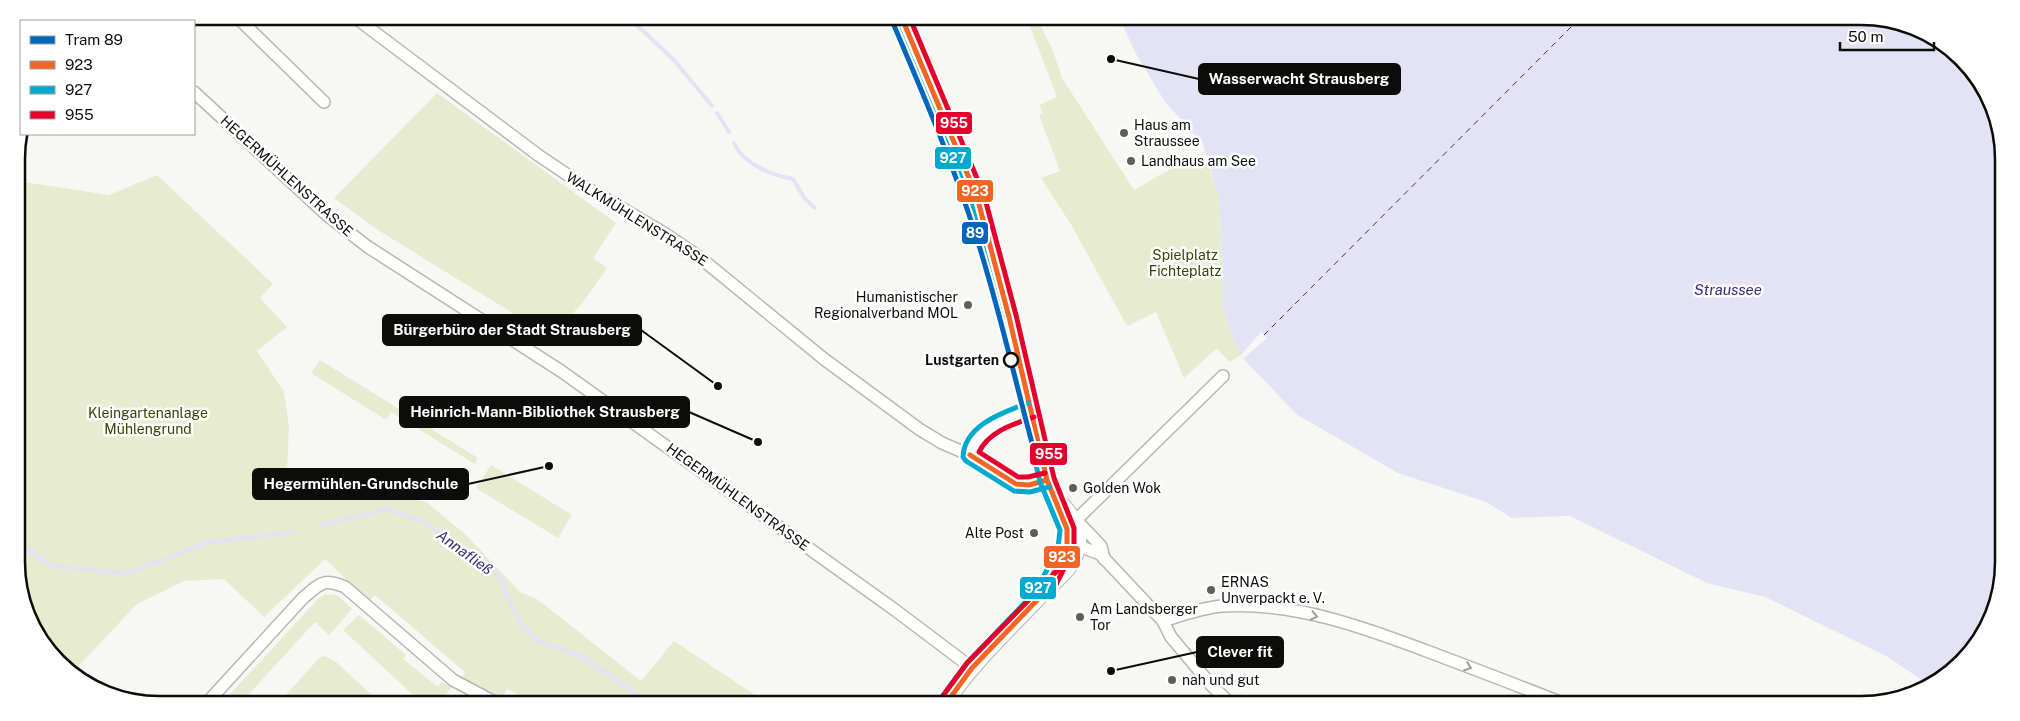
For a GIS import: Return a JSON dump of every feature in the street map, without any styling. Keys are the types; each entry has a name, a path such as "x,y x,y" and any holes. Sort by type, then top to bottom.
{"street":[{"path":"245,25 324,102"},
{"name":"WALKMÜHLENSTRASSE","path":"364,25 538,155 584,186 664,233 698,256 824,359 903,418 942,443 970,455 1016,484 1029,486 1049,485"},
{"path":"905,25 977,197 994,257 1049,485 1072,525 1079,546 1071,566 1060,579 1042,595 972,668 952,696"},
{"name":"HEGERMÜHLENSTRASSE","path":"195,93 328,216 368,247 561,371 956,654 972,668"},
{"path":"1042,595 1065,551 1072,525 1223,376"},
{"path":"970,455 975,442 996,424 1031,410"},
{"path":"1072,525 1101,546 1104,559"},
{"path":"1079,546 1100,554 1163,621 1171,637 1215,696"},
{"path":"213,696 303,598 319,585 330,581 346,587 454,680 483,696"},
{"path":"1163,621 1201,609 1222,606 1277,609 1316,616 1387,636 1546,696"}],"green space":[{"name":"Spielplatz Fichteplatz","path":"1029,25 1040,25 1053,51 1062,78 1134,190 1174,167 1208,163 1219,198 1223,265 1223,310 1241,355 1229,362 1217,348 1184,378 1156,312 1127,326 1072,226 1041,178 1060,171 1039,115 1043,113 1039,105 1057,97"},
{"path":"437,93 616,223 593,258 607,268 580,306 550,336 381,232 334,198"},
{"name":"Kleingartenanlage Mühlengrund","path":"157,175 273,284 260,298 287,327 257,351 284,392 289,427 287,473 426,502 466,535 520,592 537,599 641,681 674,641 756,696 521,696 507,689 504,696 496,696 462,678 465,672 375,595 369,601 325,559 264,617 224,579 184,581 137,604 77,667 71,663 58,650 39,621 32,605 25,571 25,182 109,195"},
{"path":"320,360 478,458 475,464 391,412 386,420 311,373"},
{"path":"491,465 572,515 558,538 476,488"},
{"path":"325,594 337,595 352,609 329,635 315,622 247,696 228,696 319,598"},
{"path":"359,615 406,655 403,659 438,687 442,682 452,687 445,696 414,696 343,630"},
{"path":"325,656 336,662 372,696 285,696 320,657"}],"water":[{"name":"Straussee","path":"1112,25 1861,25 1878,26 1904,32 1928,43 1956,64 1977,92 1985,108 1994,142 1995,571 1988,605 1977,629 1956,657 1923,681 1888,657 1765,597 1707,583 1570,516 1512,518 1486,502 1398,473 1296,414 1242,357 1235,344 1223,310 1223,265 1219,198 1203,144 1165,102 1135,52 1123,26 1114,27"}],"pier":[{"path":"1261,332 1267,338 1244,358 1241,355"}],"waterway":[{"path":"637,25 674,60 712,106"},
{"path":"717,113 729,132"},
{"path":"734,143 751,163 776,175 793,179 805,199 815,208"},
{"name":"Annafließ","path":"319,526 387,509 424,522 494,569 521,623 538,641 583,657 639,696"},
{"name":"Annafließ","path":"25,547 50,565 128,573 206,543 293,532"}],"ferry route":[{"path":"1264,335 1573,25"}],"tram line":[{"name":"89","path":"894,25 936,126 968,211 993,293 1036,458"}],"transit line":[{"name":"927","path":"897,25 970,199 1002,319 1040,482 1060,530 1058,548 1036,591 967,663 943,696"},
{"name":"923","path":"905,25 977,197 1009,317 1047,480 1067,529 1065,551 1042,595 972,668 952,696"},
{"name":"955","path":"913,25 984,195 1016,315 1054,478 1074,528 1072,553 1049,598"},
{"name":"927","path":"1028,403 997,416 978,428 970,436 965,446 963,457 966,461 1014,491 1030,492 1049,487"},
{"name":"955","path":"1034,417 1003,429 989,439 979,452 1018,477 1045,473"},
{"name":"923","path":"970,455 1016,484 1029,485 1047,480"},
{"name":"955","path":"943,696 967,663 1063,565"}],"place":[{"name":"Wasserwacht Strausberg","path":"1111,59"},
{"name":"Haus am Straussee","path":"1124,133"},
{"name":"Landhaus am See","path":"1131,161"},
{"name":"Humanistischer Regionalverband MOL","path":"968,305"},
{"name":"Lustgarten","path":"1011,360"},
{"name":"Bürgerbüro der Stadt Strausberg","path":"718,386"},
{"name":"Heinrich-Mann-Bibliothek Strausberg","path":"758,442"},
{"name":"Hegermühlen-Grundschule","path":"549,466"},
{"name":"Golden Wok","path":"1073,488"},
{"name":"Alte Post","path":"1034,533"},
{"name":"ERNAS Unverpackt e. V.","path":"1211,590"},
{"name":"Am Landsberger Tor","path":"1080,617"},
{"name":"Clever fit","path":"1111,671"},
{"name":"nah und gut","path":"1172,680"}]}
